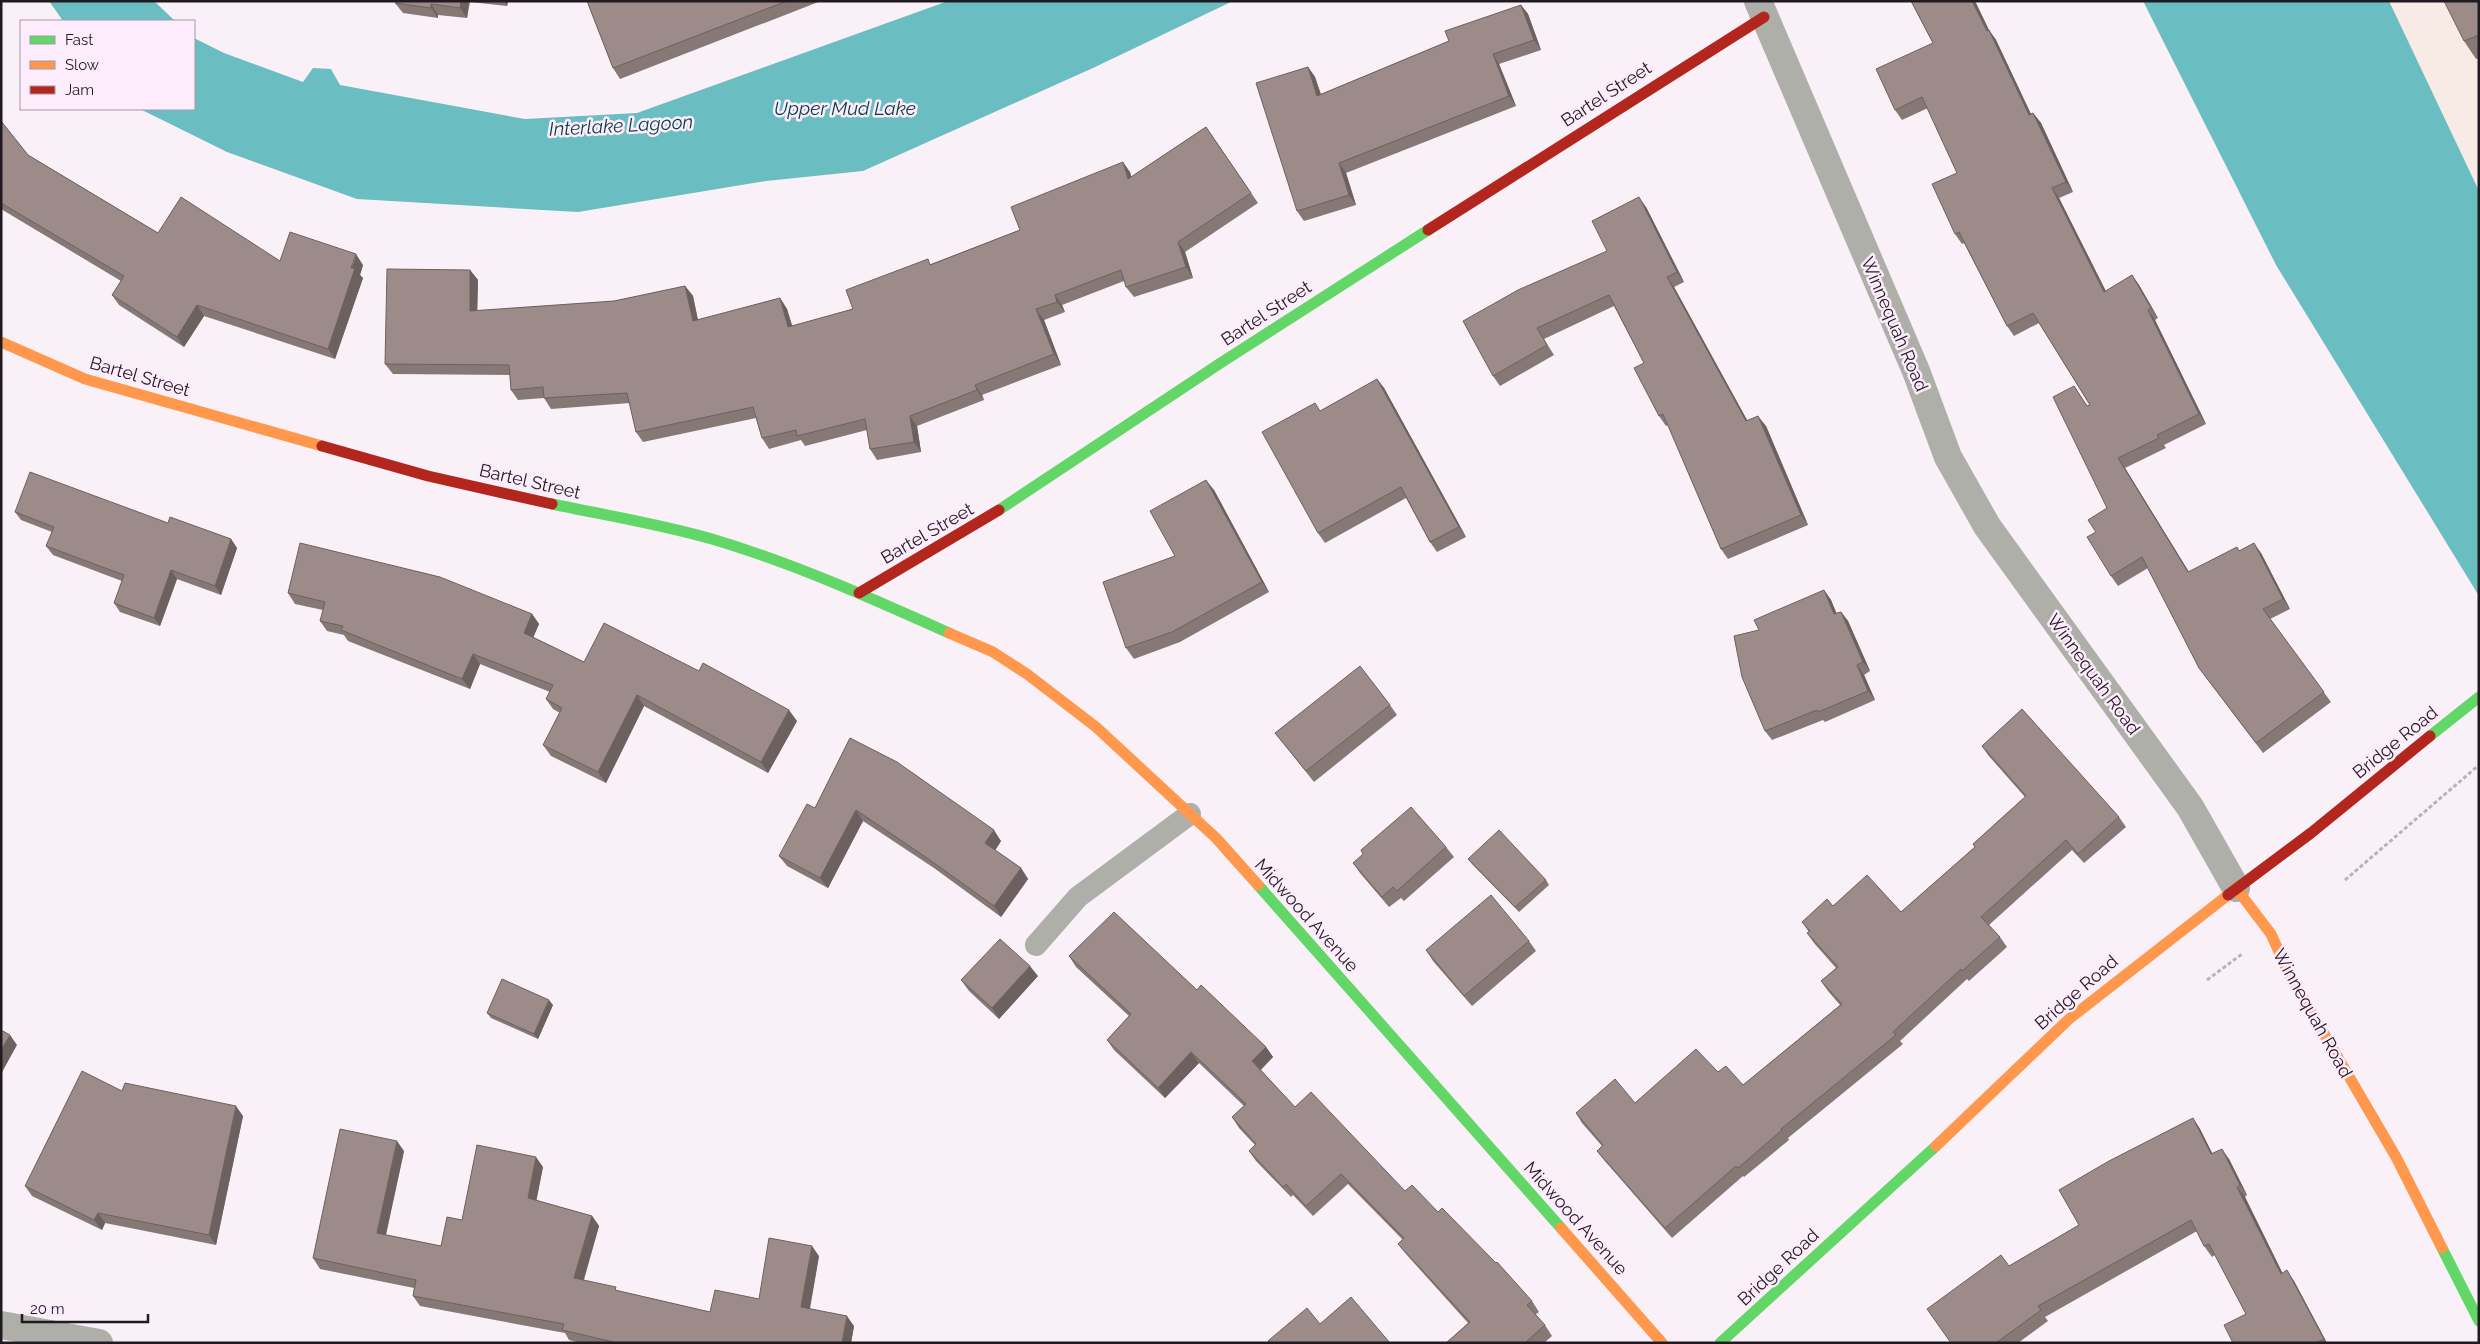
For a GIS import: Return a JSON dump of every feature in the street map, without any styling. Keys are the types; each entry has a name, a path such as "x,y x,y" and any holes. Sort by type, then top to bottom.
{"street":[{"name":"Bartel Street","path":"1,342 22,353 85,378 428,476 711,538 859,593 984,520 1219,364 1679,69 1761,9"},
{"name":"Winnequah Road","path":"1761,9 1916,372 1948,458 1987,526 2190,807 2236,888 2270,934 2289,974 2396,1157 2479,1321"},
{"name":"Midwood Avenue","path":"859,593 994,652 1027,674 1096,728 1216,838 1662,1343"},
{"name":"Bridge Road","path":"1720,1343 1958,1126 2069,1019 2150,954 2311,833 2478,697"},
{"path":"1,1325 99,1343"}],"lane":[{"path":"1036,945 1078,898 1190,814"}],"path":[{"path":"2345,880 2479,765"}],"shaded area":[{"path":"2389,1 2479,1 2479,191 2396,21"}],"water":[{"path":"49,1 154,1 174,20 62,20"},
{"name":"Upper Mud Lake","path":"948,1 1233,1 1093,68 863,171 766,181 578,212 357,199 227,152 142,110 195,110 195,38 224,53 303,82 313,68 331,69 340,85 525,119 637,113"},
{"path":"2143,1 2389,1 2479,191 2479,596 2276,265"}],"building":[{"path":"396,1 461,1 460,8 431,4 431,8 395,3"},
{"path":"587,1 787,1 613,68"},
{"path":"1911,1 1972,1 1987,31 1989,30 2029,115 2033,113 2066,182 2052,188 2104,292 2132,275 2151,308 2148,310 2199,414 2157,435 2159,438 2118,458 2188,572 2237,547 2239,551 2254,543 2283,599 2263,609 2324,692 2256,743 2199,668 2142,557 2111,576 2087,537 2096,532 2088,520 2107,508 2053,397 2074,386 2087,406 2090,405 2033,313 2007,326 1959,232 1955,234 1932,184 1957,173 1922,97 1895,110 1876,69 1933,43"},
{"path":"2444,1 2479,1 2479,35 2464,41"},
{"path":"1521,5 1534,40 1493,54 1509,96 1339,163 1349,195 1297,211 1256,83 1308,67 1317,96 1449,41 1445,31"},
{"path":"1,121 28,155 158,233 181,197 280,261 290,232 356,254 351,268 355,268 328,349 197,305 177,337 112,295 124,276 1,203"},
{"path":"1206,127 1251,193 1178,242 1186,267 1126,287 1121,270 1055,295 1057,302 1036,309 1054,354 975,385 977,390 910,416 914,442 870,449 865,419 797,436 796,430 762,438 753,407 636,432 627,393 544,398 543,387 511,390 509,365 385,364 387,269 470,270 470,311 614,301 685,286 693,321 780,298 788,327 853,309 846,290 928,259 930,265 1020,230 1011,207 1123,162 1128,179"},
{"path":"1639,197 1677,272 1667,277 1746,421 1758,416 1801,515 1721,549 1663,414 1659,416 1634,368 1644,363 1609,295 1537,328 1547,345 1493,376 1463,321 1518,290 1607,251 1592,221"},
{"path":"1377,379 1459,527 1430,542 1401,487 1318,533 1262,432 1315,403 1320,411"},
{"path":"30,472 168,523 170,517 231,539 215,586 171,570 154,618 114,603 124,575 46,546 54,527 15,512"},
{"path":"1206,480 1262,582 1172,632 1126,648 1103,582 1175,556 1150,511"},
{"path":"300,543 440,577 532,614 524,633 584,662 604,623 699,671 703,663 789,710 761,762 637,695 598,772 543,745 562,708 546,699 553,685 473,654 462,679 341,630 343,626 320,621 325,602 288,593"},
{"path":"1824,590 1834,614 1841,612 1863,662 1857,665 1868,691 1765,731 1742,677 1734,636 1759,630 1754,620"},
{"path":"1360,666 1390,705 1306,771 1275,733"},
{"path":"2022,709 2119,817 2078,854 2066,840 1981,917 2000,937 1962,971 1961,969 1893,1032 1896,1035 1781,1129 1738,1168 1736,1166 1665,1228 1597,1151 1603,1145 1576,1113 1615,1079 1635,1103 1696,1049 1718,1072 1726,1066 1743,1085 1842,1004 1821,981 1838,967 1807,933 1810,931 1802,922 1827,899 1833,906 1867,875 1901,912 1975,847 1973,844 2026,796 1982,746"},
{"path":"850,738 897,762 994,830 985,843 1021,868 994,906 856,810 820,878 779,856 807,804 815,808"},
{"path":"1411,807 1446,847 1397,891 1393,887 1382,897 1353,863 1363,854 1361,850"},
{"path":"1499,830 1546,880 1515,907 1468,859"},
{"path":"1491,895 1529,941 1464,996 1426,950"},
{"path":"1114,912 1197,990 1201,985 1266,1047 1252,1061 1295,1107 1311,1092 1405,1191 1412,1185 1438,1212 1442,1208 1497,1262 1532,1301 1527,1305 1545,1325 1527,1341 1529,1343 1446,1343 1470,1322 1398,1244 1404,1238 1341,1174 1306,1206 1286,1184 1283,1187 1249,1151 1256,1144 1232,1117 1246,1104 1191,1052 1158,1088 1107,1040 1131,1014 1069,956"},
{"path":"1000,939 1030,966 992,1008 961,980"},
{"path":"502,979 549,1000 534,1034 487,1013"},
{"path":"1,1030 10,1035 1,1050"},
{"path":"82,1071 122,1091 125,1083 236,1106 209,1235 98,1213 94,1220 25,1186"},
{"path":"2193,1118 2211,1154 2222,1149 2240,1185 2237,1187 2281,1274 2287,1270 2324,1339 2316,1343 2233,1343 2224,1325 2246,1314 2209,1244 2204,1246 2191,1220 2038,1306 2041,1310 1996,1343 1951,1343 1927,1309 2001,1255 2009,1266 2079,1225 2059,1190 2109,1161"},
{"path":"340,1129 397,1141 377,1233 441,1246 447,1217 462,1220 477,1145 536,1157 528,1198 592,1216 574,1278 616,1287 615,1290 710,1312 715,1290 759,1299 769,1238 812,1246 801,1307 847,1316 842,1343 618,1343 562,1330 564,1324 413,1296 416,1280 313,1258"},
{"path":"1351,1297 1390,1343 1270,1343 1268,1341 1307,1308 1320,1324"}],"traffic: fast":[{"path":"999,510 1219,364 1428,230"},
{"path":"552,504 673,529 742,548 832,582 949,633"},
{"path":"2430,736 2479,697"},
{"path":"1258,885 1561,1228"},
{"path":"1720,1343 1936,1146"},
{"path":"2442,1248 2479,1321"}],"traffic: slow":[{"path":"1,342 85,379 322,446"},
{"path":"949,633 993,652 1027,674 1096,727 1216,838 1258,885"},
{"path":"2236,888 2271,934 2289,974 2396,1157 2442,1248"},
{"path":"1936,1146 2069,1019 2228,895"},
{"path":"1561,1228 1662,1343"}],"traffic: jam":[{"path":"1428,230 1764,17"},
{"path":"322,446 428,476 552,504"},
{"path":"859,593 999,510"},
{"path":"2228,895 2311,833 2430,736"}],"water label":[{"name":"Interlake Lagoon","path":"621,125"}]}
